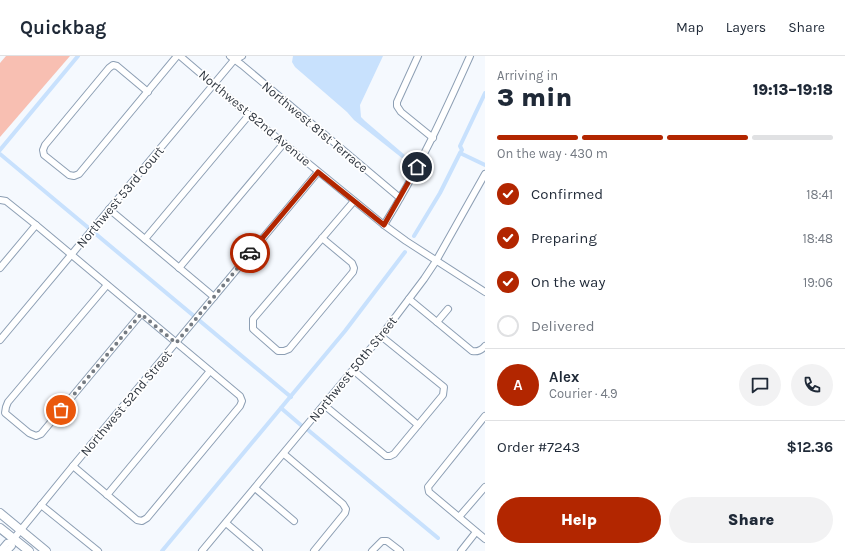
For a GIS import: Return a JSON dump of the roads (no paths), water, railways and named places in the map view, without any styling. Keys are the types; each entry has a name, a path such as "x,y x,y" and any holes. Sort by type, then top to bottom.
{"main road":[{"path":"0,513 46,551"},
{"path":"0,528 13,540 29,551"}],"street":[{"path":"148,92 117,66 113,65 44,145 44,155 69,176 79,174 148,92 177,56"},
{"name":"Northwest 82nd Avenue","path":"180,56 249,115 384,225 436,261 485,292"},
{"name":"Northwest 53rd Court","path":"0,340 214,85 232,58 242,56"},
{"path":"418,56 397,102 397,106 401,112 433,138"},
{"path":"384,225 433,138 470,56"},
{"name":"Northwest 81st Terrace","path":"232,58 400,198"},
{"path":"145,239 249,115"},
{"path":"179,268 284,143"},
{"name":"Northwest 52nd Street","path":"0,551 7,543 13,540 318,172"},
{"name":"Northwest 50th Street","path":"202,551 381,336 409,299 436,261 485,174"},
{"path":"1,200 6,201 36,225 240,396 242,401 240,406 152,512 142,521 137,520 73,466"},
{"path":"322,238 352,263 354,268 353,272 289,349 284,351 278,350 253,329 253,319 322,238 354,201"},
{"path":"110,209 214,297"},
{"path":"0,268 36,225"},
{"path":"106,285 8,402 5,413 29,433 36,436 41,434 141,314"},
{"path":"409,299 472,351 476,352 483,349 485,346"},
{"path":"437,322 448,309"},
{"path":"324,405 386,456 390,456 394,454 443,395 444,387 381,336"},
{"path":"353,370 418,425"},
{"path":"107,495 210,371"},
{"path":"485,416 428,487 429,492 485,539"},
{"path":"284,454 343,504 346,509 345,513 314,551"},
{"path":"459,517 485,487"},
{"path":"255,488 294,521"},
{"path":"42,505 98,551"},
{"path":"226,523 260,551"},
{"path":"460,551 476,532"},
{"name":"Northwest 52nd Street","path":"7,551 12,546 13,540"},
{"path":"372,551 382,541 387,541 400,551"}],"water":[{"path":"293,56 383,56 360,105 361,117 413,162 412,166 354,120 347,112 295,67 292,62"}],"waterway":[{"path":"0,150 78,56"},
{"path":"414,236 440,193 462,150 460,146 485,93"},
{"path":"460,153 485,165"},
{"path":"0,154 291,397"},
{"path":"162,551 345,331 405,252"},
{"path":"281,408 302,426"},
{"path":"308,430 438,538"}]}
